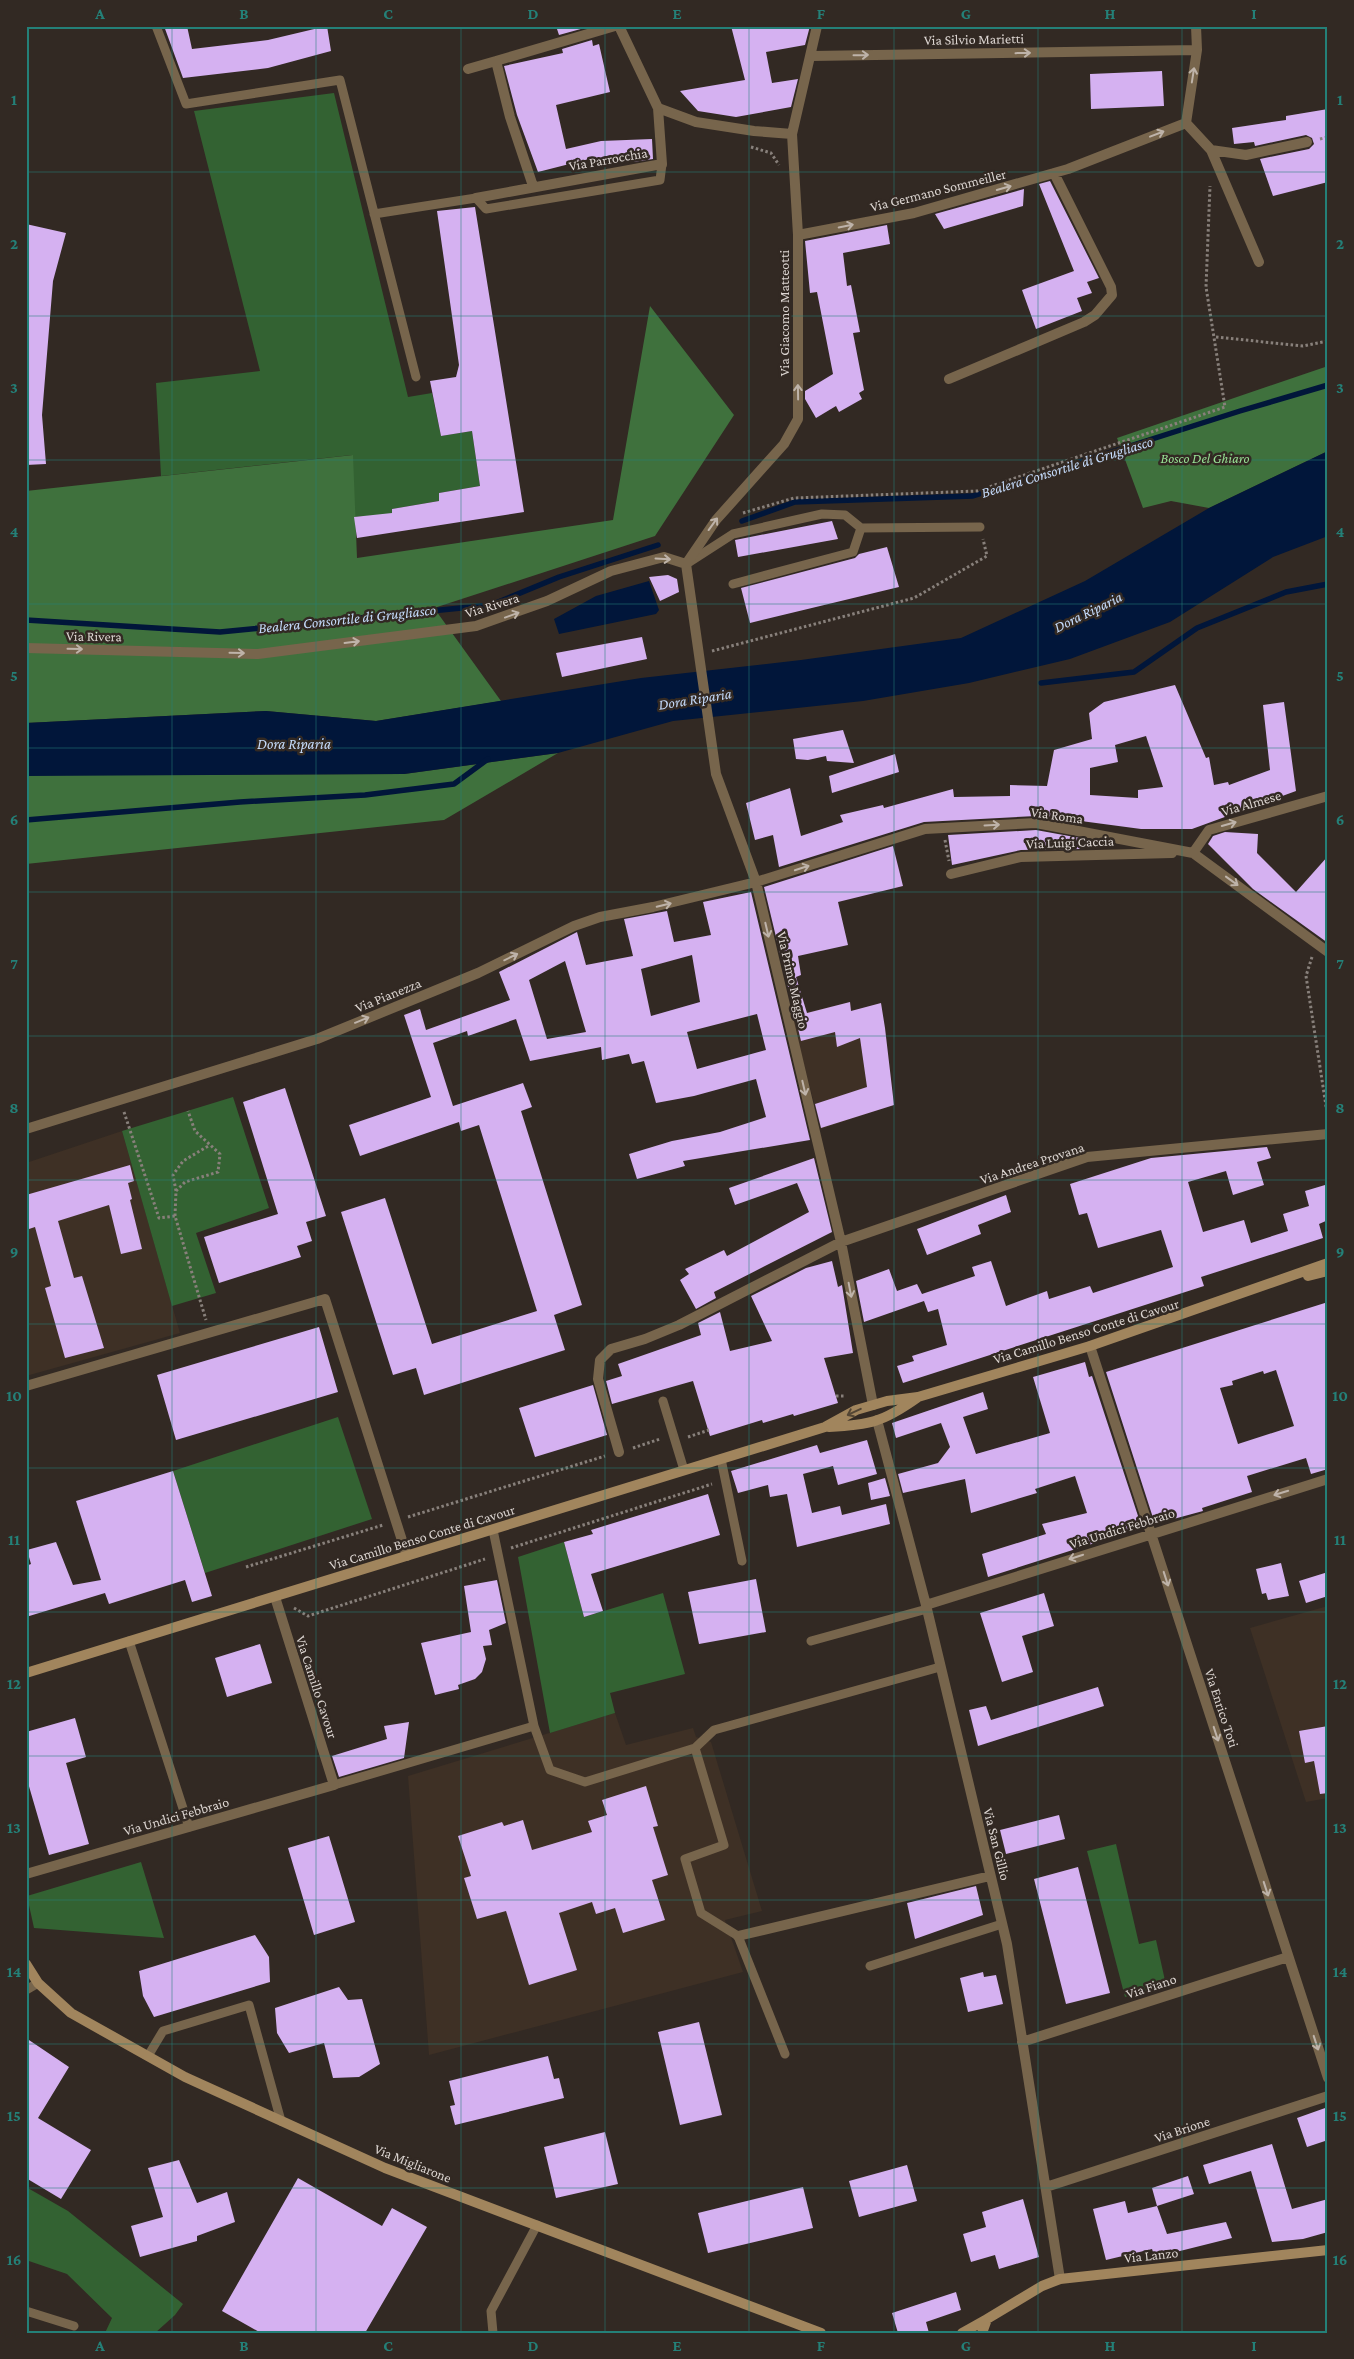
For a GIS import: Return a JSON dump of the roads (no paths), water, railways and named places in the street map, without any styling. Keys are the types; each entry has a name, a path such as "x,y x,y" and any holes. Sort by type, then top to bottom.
{"main road":[{"name":"Via Camillo Benso Conte di Cavour","path":"26,1673 825,1427 856,1410 887,1400 918,1397 1090,1346 1328,1263"},
{"name":"Via Camillo Benso Conte di Cavour","path":"1260,1288 1328,1272"},
{"name":"Via Camillo Benso Conte di Cavour","path":"825,1427 860,1425 891,1416 918,1397"},
{"name":"Via Migliarone","path":"26,1964 38,1983 71,2013 185,2077 385,2168 822,2333"},
{"name":"Via Lanzo","path":"962,2333 1042,2286 1060,2280 1328,2250"},
{"path":"982,2333 987,2319"}],"street":[{"path":"468,69 614,26"},
{"path":"619,26 658,108 696,122 754,132 792,134"},
{"name":"Via Giacomo Matteotti","path":"686,564 716,520 784,444 798,419 798,235 792,134 818,26"},
{"path":"1196,26 1197,50 1186,123 1212,150 1259,262"},
{"name":"Via Silvio Marietti","path":"812,56 1197,50"},
{"path":"496,61 510,117 533,186"},
{"name":"Via Parrocchia","path":"476,198 533,186 662,164 658,108"},
{"name":"Via Germano Sommeiller","path":"798,235 914,213 1054,173 1186,123"},
{"path":"1212,150 1246,155 1307,142"},
{"path":"949,379 1084,322 1094,315 1112,295 1111,287 1054,173"},
{"name":"Via Rivera","path":"26,648 258,654 476,626 546,601 611,571 664,557 686,564"},
{"name":"Via Primo Maggio","path":"686,564 687,582 716,774 756,882 841,1242 873,1405"},
{"name":"Via Almese","path":"1193,853 1210,830 1328,796"},
{"name":"Via Roma","path":"756,882 925,829 1036,823 1193,853 1328,952"},
{"name":"Via Luigi Caccia","path":"951,874 1020,857 1193,853"},
{"name":"Via Pianezza","path":"26,1129 317,1039 478,973 574,926 600,917 653,907 756,882"},
{"name":"Via Andrea Provana","path":"619,1452 598,1379 600,1360 611,1349 645,1339 679,1325 841,1242 1087,1158 1328,1134"},
{"path":"26,1386 325,1299 407,1556"},
{"name":"Via Enrico Toti","path":"1090,1346 1328,2078"},
{"name":"Via San Gillio","path":"877,1420 926,1607 1002,1924 1060,2280"},
{"name":"Via Undici Febbraio","path":"926,1607 1151,1533 1328,1479"},
{"name":"Via Camillo Cavour","path":"275,1597 334,1785"},
{"name":"Via Undici Febbraio","path":"26,1874 334,1785"},
{"path":"738,1936 990,1876"},
{"name":"Via Fiano","path":"1022,2042 1288,1957"},
{"name":"Via Brione","path":"1046,2188 1328,2096"}],"lane":[{"path":"156,26 186,104 340,80 416,377"},
{"path":"374,214 476,198 486,209 660,180 662,164"},
{"path":"686,564 733,534 822,514 844,515 861,528 980,527"},
{"path":"733,584 853,552 861,528"},
{"path":"663,1401 684,1470"},
{"path":"721,1459 742,1561"},
{"path":"493,1530 534,1726 550,1770 585,1782 695,1748 714,1730 940,1667"},
{"path":"811,1641 926,1607"},
{"path":"130,1641 188,1827"},
{"path":"334,1785 534,1726"},
{"path":"695,1748 724,1845 685,1859 701,1913 738,1936 785,2054"},
{"path":"870,1966 1002,1924"},
{"path":"26,1990 38,1983"},
{"path":"148,2056 163,2030 249,2006 281,2121"},
{"path":"493,2333 491,2311 537,2225"},
{"path":"26,2311 74,2326"}],"water":[{"name":"Dora Riparia","path":"1328,451 1328,536 1273,557 1170,622 1070,659 969,683 863,701 673,721 558,753 404,774 26,776 26,723 266,711 376,721 641,678 801,660 961,638 1085,581 1209,508"},
{"path":"649,581 659,610 656,614 559,634 554,619 596,596"}],"waterway":[{"name":"Bealera Consortile di Grugliasco","path":"742,521 795,502 973,496 1328,385"},
{"name":"Bealera Consortile di Grugliasco","path":"26,620 220,632 491,605 559,577 658,545"},
{"path":"1041,683 1134,672 1197,628 1286,592 1328,584"},
{"path":"26,820 240,802 365,795 454,784 488,759"}],"park label":[{"name":"Bosco Del Ghiaro","path":"1205,458"}]}
